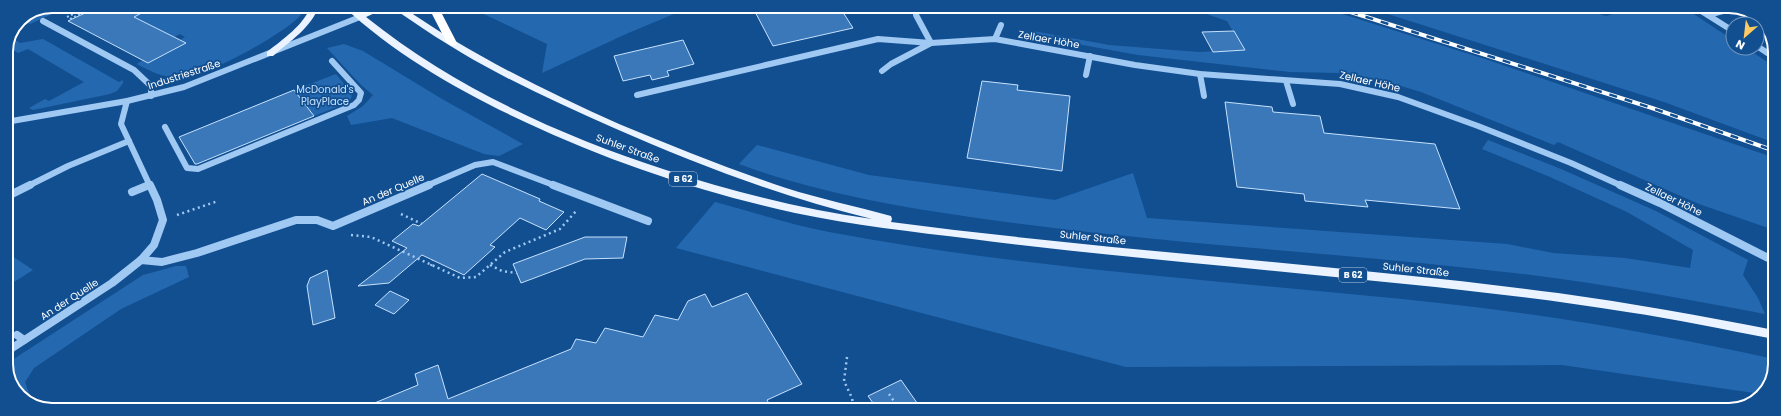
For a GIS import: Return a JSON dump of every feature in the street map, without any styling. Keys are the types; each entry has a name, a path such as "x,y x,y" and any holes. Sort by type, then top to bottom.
{"highway":[{"path":"437,13 452,43"}],"main road":[{"path":"270,54 307,20 312,13"},
{"name":"Suhler Straße","path":"355,13 407,52 471,92 525,119 561,135 631,162 735,196 810,213 876,223 1102,251 1515,291 1619,305 1768,335"},
{"path":"360,17 369,13"},
{"name":"Suhler Straße","path":"407,13 496,70 530,87 661,146 731,173 831,206 897,221 981,236"}],"street":[{"path":"1705,13 1725,26"},
{"path":"1708,15 1715,13"},
{"path":"882,71 891,64 931,43 916,15"},
{"name":"Industriestraße","path":"13,121 127,101 184,87 360,17"},
{"path":"42,21 134,70 151,86 151,96"},
{"path":"995,39 1001,25"},
{"name":"Zellaer Höhe","path":"637,95 878,39 931,43 995,39 1200,74 1340,84 1398,97 1478,126 1571,163 1660,203 1768,257"},
{"path":"1086,75 1090,56"},
{"path":"165,127 187,168 198,169 354,105 359,100 361,93 332,61"},
{"path":"1200,74 1204,96"},
{"path":"1286,81 1293,104"},
{"path":"127,101 121,124 157,200 163,220"},
{"path":"13,193 36,179 69,168 129,141"},
{"name":"An der Quelle","path":"333,226 475,165 494,162 648,221"},
{"path":"132,192 149,185"},
{"name":"An der Quelle","path":"13,345 20,338 112,283 141,260 154,245 163,220"},
{"path":"141,260 162,262 196,253 296,220 317,220 333,226"}],"path":[{"path":"50,25 75,13"},
{"path":"60,30 72,25 65,21 82,13"},
{"path":"333,226 352,236 371,237 431,266 460,278 476,277 504,252 560,229 588,197"},
{"path":"163,220 218,201"},
{"path":"431,266 433,260"},
{"path":"490,265 502,271 517,272"},
{"path":"847,357 844,382 853,403"},
{"path":"890,394 896,403"}],"green space":[{"path":"54,13 30,24 27,22 37,16"},
{"path":"133,13 302,13 290,25 261,44 209,70 183,77 170,77 159,74 137,64 143,60 148,63 186,43 180,40 185,37 180,34 174,37 134,17"},
{"path":"482,13 676,13 626,34 542,73 547,44"},
{"path":"1204,13 1339,13 1485,59 1768,156 1768,228 1699,204 1558,142 1554,145 1421,92 1381,80 1339,73 1290,72 1138,55 1033,36 1033,31 1109,45 1199,52 1244,50 1227,21"},
{"path":"1385,13 1596,13 1606,16 1616,13 1692,13 1725,35 1725,56 1758,56 1768,62 1768,140 1664,102"},
{"path":"43,39 119,82 123,80 123,83 117,91 110,94 33,110 29,108 45,99 49,101 84,82 28,49 18,53 13,50 15,40 20,43"},
{"path":"344,44 363,51 442,99 523,144 499,156 484,154 392,118 351,125 347,116 363,106 373,95 360,84 327,48"},
{"name":"McDonald's PlayPlace","path":"336,74 352,94 351,99 344,104 314,116 294,90"},
{"path":"1488,140 1561,169 1656,211 1748,260 1743,275 1758,298 1765,314 1614,287 1523,274 1382,259 1120,236 966,216 868,200 803,184 739,164 757,145 869,175 1055,200 1133,173 1147,218 1507,244 1553,253 1625,258 1690,268 1693,250 1627,212 1550,177 1482,149"},
{"path":"715,202 815,229 905,245 981,256 1133,274 1363,295 1524,313 1649,334 1768,358 1768,364 1763,384 1755,393 1562,365 1126,367 676,248"},
{"path":"13,257 33,270 13,283"},
{"path":"176,266 186,266 189,277 121,309 34,368 25,382 30,397 23,390 16,379 13,359 143,275"}],"building":[{"path":"85,13 142,13 134,17 186,43 148,63 68,21"},
{"path":"756,13 843,13 853,28 773,46"},
{"path":"1234,31 1245,50 1213,52 1202,32"},
{"path":"683,40 694,64 667,71 669,76 652,80 650,75 623,81 614,56"},
{"path":"982,81 1018,85 1017,90 1070,96 1062,171 967,158"},
{"path":"294,90 314,116 197,164 195,164 179,137"},
{"path":"1225,102 1272,107 1273,112 1320,116 1324,133 1435,144 1460,209 1365,200 1368,207 1305,201 1304,194 1237,187"},
{"path":"482,174 540,199 539,201 564,212 546,230 520,218 490,245 495,247 464,275 422,255 389,283 358,286 407,248 392,241 413,224 419,226"},
{"path":"585,237 627,237 623,258 585,259 521,283 513,264"},
{"path":"327,270 335,318 313,325 307,286 310,278"},
{"path":"390,291 409,300 394,314 375,305"},
{"path":"747,293 802,384 767,400 769,403 374,403 418,385 415,374 438,365 448,399 571,349 576,339 596,343 605,328 643,337 655,315 678,320 688,301 705,294 712,307"},
{"path":"901,380 917,403 873,403 868,396"}],"railway":[{"path":"1354,13 1652,108 1768,149"}]}
